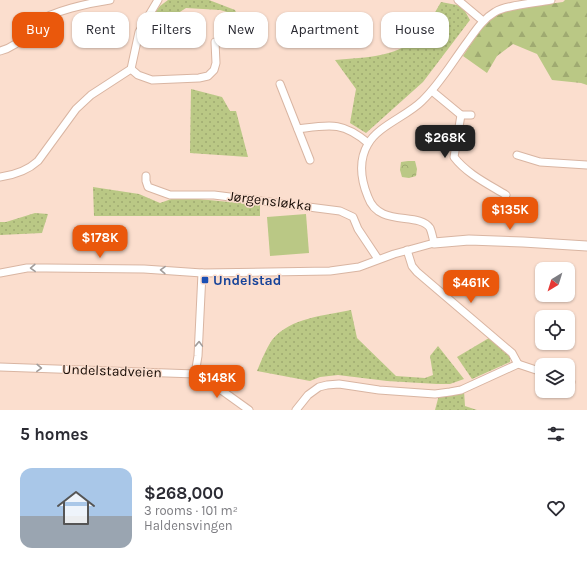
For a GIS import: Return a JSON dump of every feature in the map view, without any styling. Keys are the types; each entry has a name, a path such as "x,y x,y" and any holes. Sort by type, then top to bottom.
{"street":[{"path":"0,51 8,49 19,43 34,24 43,18 92,1 110,0"},
{"path":"0,177 20,173 30,168 38,161 76,109 90,95 131,68 139,32 158,0"},
{"path":"458,0 483,21"},
{"path":"434,243 429,228 425,224 418,221 387,216 376,209 368,199 361,169 362,159 368,143 379,132 409,112 432,91 483,21 497,11 551,0"},
{"path":"131,68 138,75 152,80 198,78 208,76 214,70 216,63 215,48"},
{"path":"280,84 310,160"},
{"path":"432,91 461,115 471,115"},
{"path":"461,115 454,157 461,166 506,195"},
{"path":"298,129 330,125 337,126 349,129 368,143"},
{"path":"517,155 540,162 587,166"},
{"name":"Jørgensløkka","path":"146,176 148,187 170,194 214,195 340,211 353,217 358,229 378,259"},
{"path":"0,273 27,268 144,269 202,273 330,271 359,267 378,259 434,243 469,240 587,246"},
{"path":"407,250 410,262 417,272 512,353 518,364 535,370"},
{"path":"202,273 198,356 195,374 210,382 249,410"},
{"path":"296,410 308,395 319,386 339,384 378,390 442,393 461,390 518,364"},
{"name":"Undelstadveien","path":"0,367 195,374"}],"green space":[{"path":"168,0 209,0 235,10 236,12 186,8 180,12 156,12 160,6"},
{"path":"565,0 587,0 587,85 552,80 537,54 513,44 497,56 487,73 463,56 488,18 505,10 563,2"},
{"path":"441,2 462,6 470,20 449,48 449,12 435,12"},
{"path":"401,48 449,48 423,82 366,133 350,123 356,89 335,60 371,57"},
{"path":"191,89 222,97 230,111 236,111 248,157 190,153"},
{"path":"415,161 417,169 416,176 409,178 402,177 400,170 401,162"},
{"path":"93,187 139,194 160,203 177,197 260,205 260,216 94,216"},
{"path":"35,213 48,214 42,233 0,235 0,222 6,222"},
{"path":"306,214 309,253 270,256 267,217"},
{"path":"351,310 357,338 396,376 425,378 433,375 430,356 438,346 464,379 450,384 437,384 387,381 338,375 320,377 310,381 257,371 272,340 289,326 319,316"},
{"path":"489,338 510,357 510,362 472,379 457,357"},
{"path":"464,391 465,406 477,410 435,410 439,395"}],"place":[{"name":"Undelstad","path":"205,280"}]}
